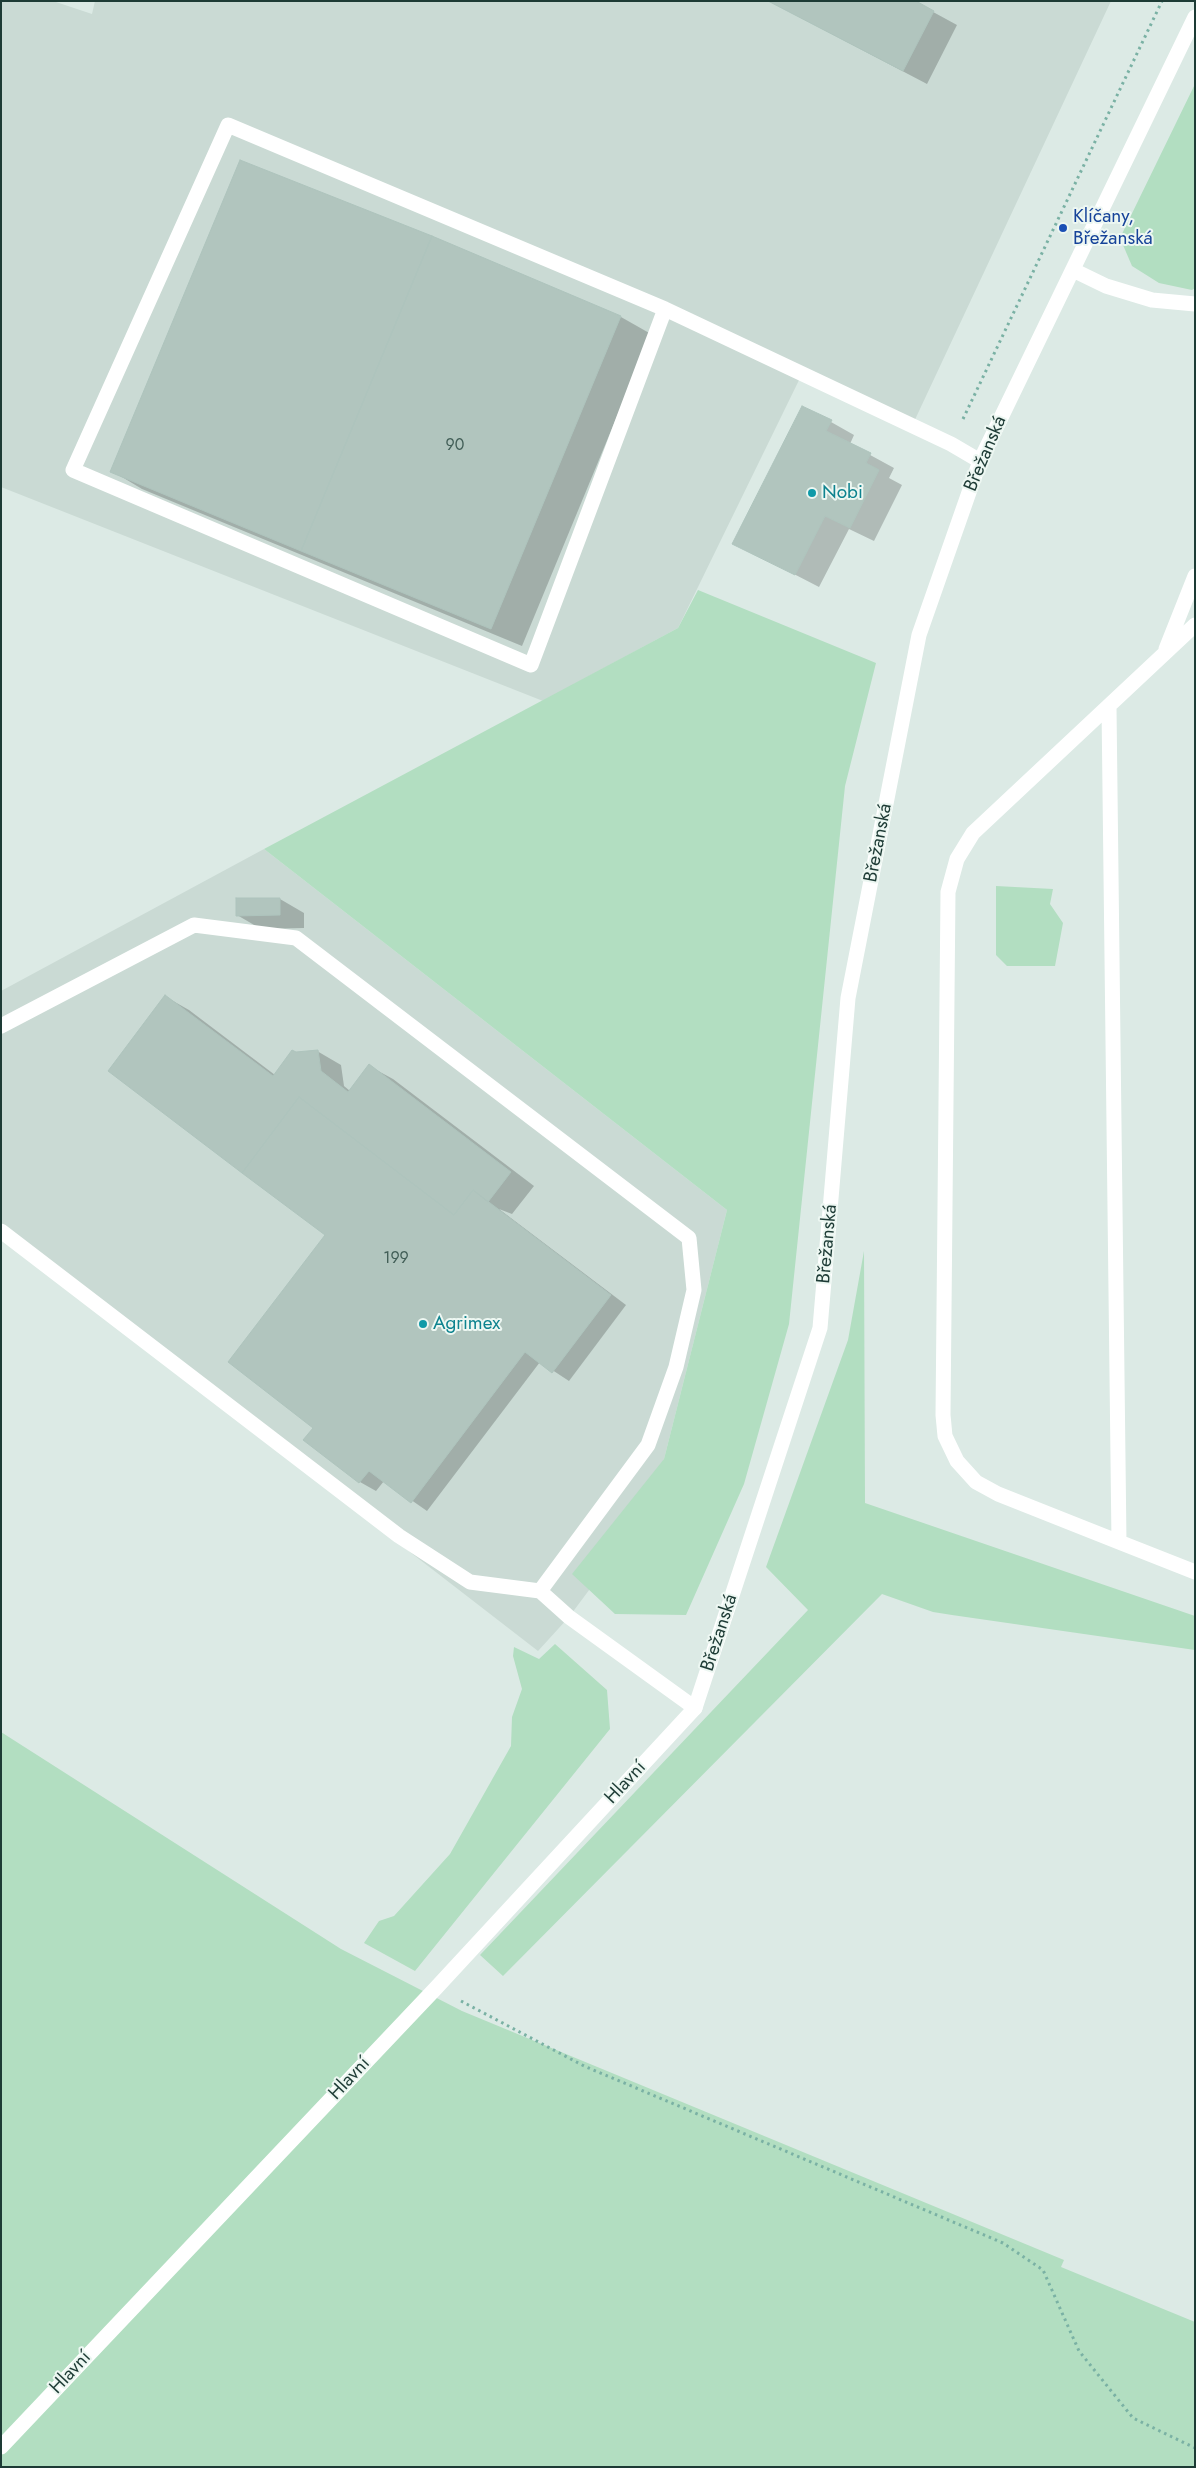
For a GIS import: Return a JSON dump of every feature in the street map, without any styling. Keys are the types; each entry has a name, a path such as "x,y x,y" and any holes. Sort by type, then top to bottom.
{"street":[{"name":"Břežanská","path":"695,1708 820,1328 848,998 919,635 980,461 1195,17"},
{"path":"665,309 531,665 73,470 228,125 665,309 950,444 980,461"},
{"path":"1073,270 1106,286 1152,300 1195,304"},
{"path":"1164,654 1195,576"},
{"path":"1195,625 973,833 956,859 948,892 942,1414 945,1436 957,1461 976,1482 998,1494 1195,1572"},
{"path":"1109,707 1119,1542"},
{"path":"1,1026 194,925 296,938 689,1238 694,1290 676,1367 648,1444 540,1591"},
{"path":"1,1231 399,1536 470,1582 540,1591 569,1617 695,1708"},
{"name":"Hlavní","path":"1,2447 436,1988 695,1708"}],"path":[{"path":"950,444 1162,1"},
{"path":"436,1988 584,2066 1004,2244 1043,2270 1079,2351 1133,2418 1195,2448"}],"shaded area":[{"path":"1,1 53,1 92,14 95,1 1111,1 912,426 802,374 678,628 543,701 1,487"},
{"path":"264,849 727,1210 664,1459 645,1515 569,1617 538,1651 1,1236 1,991"}],"green space":[{"path":"1195,84 1195,288 1192,290 1159,283 1132,266 1120,238"},
{"path":"698,590 876,663 845,786 789,1324 744,1484 686,1615 615,1614 572,1574 664,1459 727,1210 264,849 678,628"},
{"path":"996,886 1053,889 1050,904 1063,923 1055,966 1007,966 996,955"},
{"path":"864,1251 865,1503 1195,1616 1195,1650 933,1612 882,1594 503,1976 480,1955 808,1610 766,1567 848,1340"},
{"path":"555,1644 607,1690 610,1729 415,1971 364,1943 379,1921 394,1916 450,1854 511,1746 512,1717 522,1689 513,1656 514,1647 539,1659"},
{"path":"1,1732 341,1949 462,2011 1064,2260 1061,2267 1195,2322 1195,2467 1,2467"}],"building":[{"path":"768,1 916,1 934,11 903,71"},
{"path":"240,160 432,236 301,551 110,472"},
{"path":"432,236 621,316 491,629 301,551"},
{"name":"Nobi","path":"802,406 832,420 826,431 871,453 866,463 879,470 850,528 825,516 795,575 732,544"},
{"path":"236,898 280,898 280,915 236,916"},
{"path":"165,995 273,1076 292,1050 296,1052 318,1050 321,1071 348,1092 369,1064 511,1172 488,1202 473,1190 454,1215 299,1097 242,1173 108,1071"},
{"name":"Agrimex","path":"299,1097 454,1215 473,1190 611,1295 552,1373 525,1352 411,1503 369,1471 359,1483 303,1440 313,1428 228,1362 325,1235 242,1173"}],"place":[{"name":"Klíčany, Břežanská","path":"1063,228"},
{"name":"Nobi","path":"812,493"},
{"name":"Agrimex","path":"423,1324"}]}
